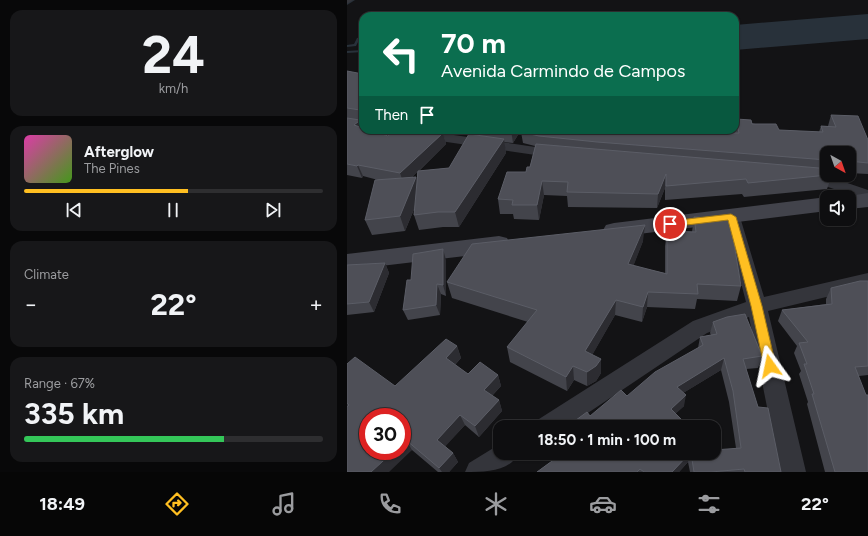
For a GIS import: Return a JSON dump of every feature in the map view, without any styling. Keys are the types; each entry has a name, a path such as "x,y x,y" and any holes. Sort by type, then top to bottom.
{"main road":[{"path":"856,201 868,200"},
{"path":"598,232 820,205"},
{"path":"347,262 520,241"}],"street":[{"path":"419,134 568,156"},
{"path":"793,176 816,177 868,196"},
{"path":"731,217 757,306 793,472"},
{"path":"558,420 700,327 757,306 868,280"},
{"path":"478,472 496,460"}],"shaded area":[{"path":"868,14 868,39 739,50 739,25"}],"building":[{"path":"347,71 359,73 359,110 347,108"},
{"path":"831,115 858,116 868,140 868,163 856,162 856,146 820,146 820,159 597,142 530,134 739,134 739,119 751,120 752,124 776,124 779,130 823,132 821,126 836,127"},
{"path":"347,118 359,120 354,125 359,127 359,134 382,134 388,136 390,134 442,134 400,173 357,166 347,164"},
{"path":"469,134 504,139 455,212 438,212 414,215 418,171 449,168"},
{"path":"536,144 819,168 820,176 748,183 746,179 666,186 666,174 658,194 567,192 568,182 542,181 537,205 512,205 513,200 498,199 507,172 526,172 527,167 530,167"},
{"path":"416,177 400,216 365,220 375,180"},
{"path":"694,217 730,219 741,286 697,284 698,294 648,292 643,307 616,300 585,351 601,359 596,366 587,372 573,366 566,377 507,347 537,310 447,282 472,244 645,225 628,264 667,274 667,231 696,232"},
{"path":"443,249 443,285 437,284 436,305 403,310 407,280 411,280 413,254"},
{"path":"385,263 369,302 347,304 347,265"},
{"path":"860,281 868,281 868,366 855,367 866,395 868,395 868,472 835,472 812,394 814,394 804,364 807,364 799,343 808,342 782,310 832,304 831,288"},
{"path":"745,314 762,356 743,359 758,407 768,408 781,472 745,472 744,469 694,472 692,460 721,460 721,449 741,448 733,391 724,358 677,387 686,395 671,409 682,420 576,420 587,412 590,416 621,390 627,396 655,372 703,345 700,337 717,334 713,322 727,317"},
{"path":"446,339 457,346 446,358 468,374 480,362 498,375 484,390 499,400 475,426 460,415 437,440 453,453 439,468 411,444 411,408 359,408 359,460 384,460 371,472 347,472 347,407 349,405 347,403 347,364 355,357 395,386"},
{"path":"553,460 683,460 672,472 644,472 640,469 637,472 537,472"}],"waterway":[{"path":"347,4 354,0"},
{"path":"347,46 355,45 359,39"},
{"path":"347,52 359,51"}],"route":[{"path":"670,224 731,217 757,306 770,366"}]}
